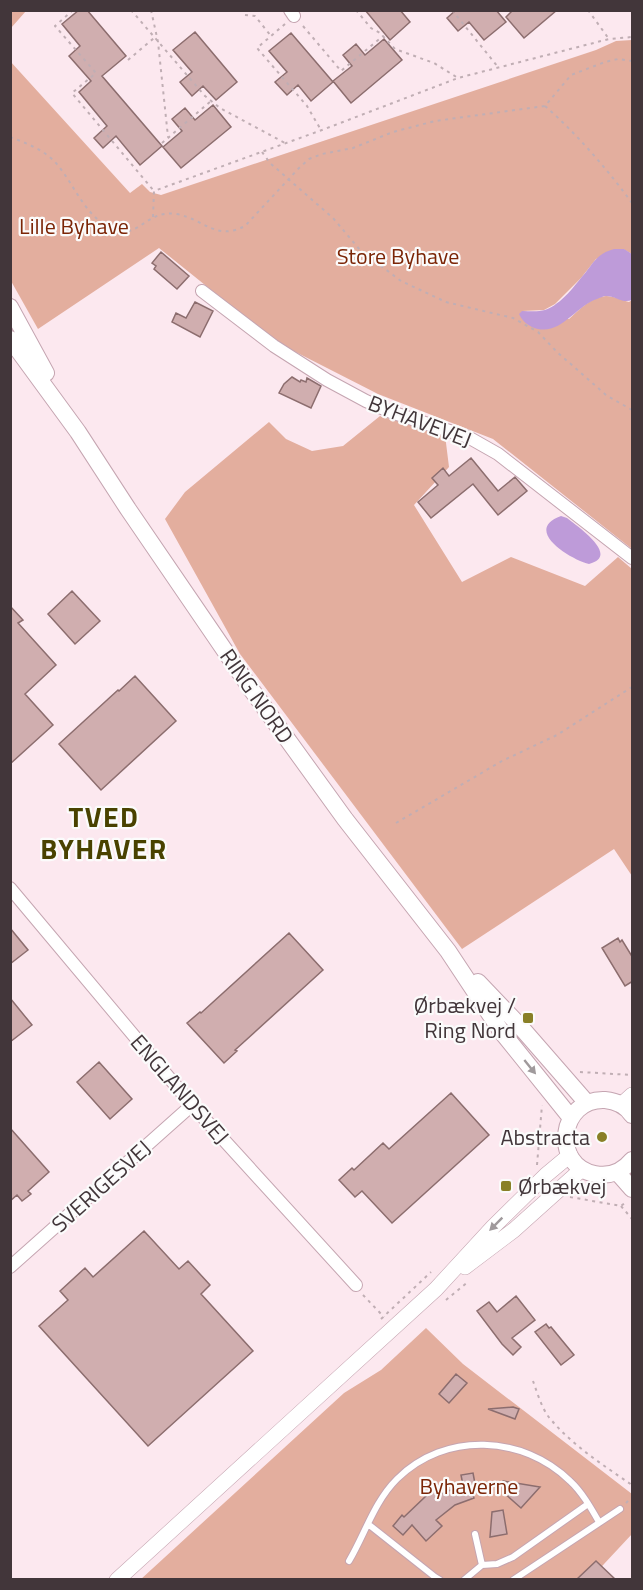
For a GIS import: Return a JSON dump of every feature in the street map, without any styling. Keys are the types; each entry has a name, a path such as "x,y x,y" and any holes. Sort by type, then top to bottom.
{"main road":[{"name":"RING NORD","path":"10,307 78,432"},
{"name":"RING NORD","path":"10,339 78,432 251,688 345,819 448,951 501,1031 571,1118"},
{"name":"RING NORD","path":"448,951 519,1024 587,1103"},
{"path":"629,1105 599,1100 587,1103 571,1118 566,1130 566,1143 570,1155 582,1169 593,1174 605,1175 617,1172 633,1160"},
{"path":"617,1172 633,1189"}],"street":[{"name":"BYHAVEVEJ","path":"202,291 274,346 356,396 391,412 468,437 498,454 633,558"},
{"name":"ENGLANDSVEJ","path":"10,888 192,1105 356,1285"},
{"name":"SVERIGESVEJ","path":"10,1267 192,1105"},
{"path":"441,1294 493,1227 570,1155"},
{"path":"117,1580 394,1328 441,1294 582,1169"}],"lane":[{"path":"350,1562 380,1499 398,1478 431,1455 472,1444 508,1447 526,1452 550,1464 572,1482 599,1522"},
{"path":"464,1580 482,1565 497,1564 513,1557 588,1504"},
{"path":"513,1580 620,1509"},
{"path":"368,1524 436,1579"},
{"path":"474,1534 482,1565"}],"path":[{"path":"73,10 55,27 96,73 72,93 154,191 153,217"},
{"path":"131,10 205,96 220,108 285,143"},
{"path":"151,10 158,42 168,137"},
{"path":"356,10 371,28 383,36 395,49 434,63 458,78"},
{"path":"452,10 498,67"},
{"path":"588,10 609,39"},
{"path":"321,130 307,106 257,48 292,13 341,71 383,36"},
{"path":"245,15 255,16 271,36"},
{"path":"154,191 458,78 609,39 633,37"},
{"path":"128,60 154,38"},
{"path":"10,136 44,152 55,162 90,212 115,230 131,231 153,217 173,214 187,217 222,232 235,231 245,226 288,178 309,159 352,148 393,132 435,121 545,106 571,75 618,58 633,61"},
{"path":"162,143 211,101"},
{"path":"545,106 560,119 633,203"},
{"path":"262,152 270,163 333,218 360,250 402,281 446,302 523,322 538,332 606,395 633,410"},
{"path":"396,824 502,761 573,725 633,687"},
{"path":"568,1081 580,1072 633,1075"},
{"path":"621,1206 633,1219"},
{"path":"441,1294 470,1281"},
{"path":"356,1285 394,1328"},
{"path":"533,1381 547,1415 562,1431 592,1457 633,1485"}],"green space":[{"path":"10,11 26,11 11,28"},
{"name":"Store Byhave","path":"632,40 632,254 623,249 596,259 555,304 544,310 522,311 569,319 586,304 601,297 612,297 629,302 632,300 632,549 493,439 378,394 276,342 159,248 38,329 11,281 10,61 130,193 142,184 150,192 161,195 596,50 616,41"},
{"path":"380,416 445,435 449,467 414,505 462,582 511,557 585,586 618,557 632,569 632,876 614,849 462,949 240,654 165,519 185,492 269,422 286,439 312,451 343,446"},
{"name":"Byhaverne","path":"426,1328 463,1364 632,1494 632,1534 590,1579 140,1580 344,1393 381,1370"}],"shaded area":[{"path":"614,249 624,249 632,254 632,300 603,297 589,303 550,329 542,330 532,327 521,318 519,314 522,311 542,311 563,299 598,258"},
{"path":"561,516 567,518 594,541 599,548 598,560 589,564 572,557 554,544 546,529 550,522"}],"building":[{"path":"79,10 87,10 126,56 102,76 162,146 140,165 116,136 103,148 94,138 107,126 79,92 91,81 69,56 80,46 62,24"},
{"path":"365,10 400,10 410,22 390,40"},
{"path":"456,10 496,10 506,22 484,40 469,22 458,31 447,18"},
{"path":"513,10 557,10 524,38 506,17"},
{"path":"195,32 237,82 216,100 203,86 192,96 180,82 192,72 173,50"},
{"path":"291,33 333,82 311,101 298,85 287,95 275,82 287,72 269,51"},
{"path":"384,39 402,60 351,103 333,81 352,66 343,55 356,44 365,55"},
{"path":"213,105 231,127 181,168 163,147 182,131 172,119 185,108 195,120"},
{"path":"161,252 189,276 177,289 154,269 156,266 152,263"},
{"path":"195,302 213,311 200,337 172,322 176,313 186,318"},
{"path":"292,377 300,382 301,380 306,382 307,378 321,386 311,408 279,393"},
{"path":"471,458 498,491 515,477 527,491 498,515 473,484 431,518 418,502 438,485 432,478 443,468 449,476"},
{"path":"72,591 100,621 75,644 48,614"},
{"path":"10,606 23,620 18,623 56,665 25,694 53,725 10,764"},
{"path":"135,676 176,721 101,790 59,744"},
{"path":"10,928 28,950 10,964"},
{"path":"289,933 323,970 235,1050 237,1051 224,1063 187,1023"},
{"path":"618,938 620,942 622,940 633,958 633,981 625,986 602,948"},
{"path":"10,998 32,1025 10,1042"},
{"path":"99,1062 132,1099 110,1119 77,1082"},
{"path":"451,1093 489,1135 392,1223 362,1191 355,1197 339,1180 352,1168 354,1170 383,1143 389,1149"},
{"path":"10,1128 49,1172 28,1191 31,1194 22,1201 17,1195 10,1201"},
{"path":"144,1231 179,1269 188,1261 210,1285 201,1294 253,1351 148,1446 39,1326 68,1300 60,1291 85,1268 93,1277"},
{"path":"516,1296 535,1320 512,1338 521,1347 513,1355 477,1311 489,1302 497,1312"},
{"path":"546,1324 574,1355 561,1365 535,1332"},
{"path":"456,1374 467,1383 449,1403 439,1394"},
{"path":"513,1407 519,1409 515,1419 488,1409"},
{"path":"473,1473 476,1489 471,1490 474,1498 455,1505 436,1520 442,1526 426,1541 412,1525 403,1535 393,1526 402,1515 404,1517 428,1494 427,1492 437,1486 441,1494 463,1485 461,1475"},
{"path":"503,1481 540,1487 521,1508 503,1492"},
{"path":"503,1510 507,1534 490,1537 492,1512"},
{"path":"596,1561 616,1580 576,1580"}],"place":[{"name":"Ørbækvej / Ring Nord","path":"528,1018"},
{"name":"Abstracta","path":"602,1137"},
{"name":"Ørbækvej","path":"506,1186"}],"district":[{"name":"TVED BYHAVER","path":"104,833"}],"park label":[{"name":"Lille Byhave","path":"74,226"}]}
